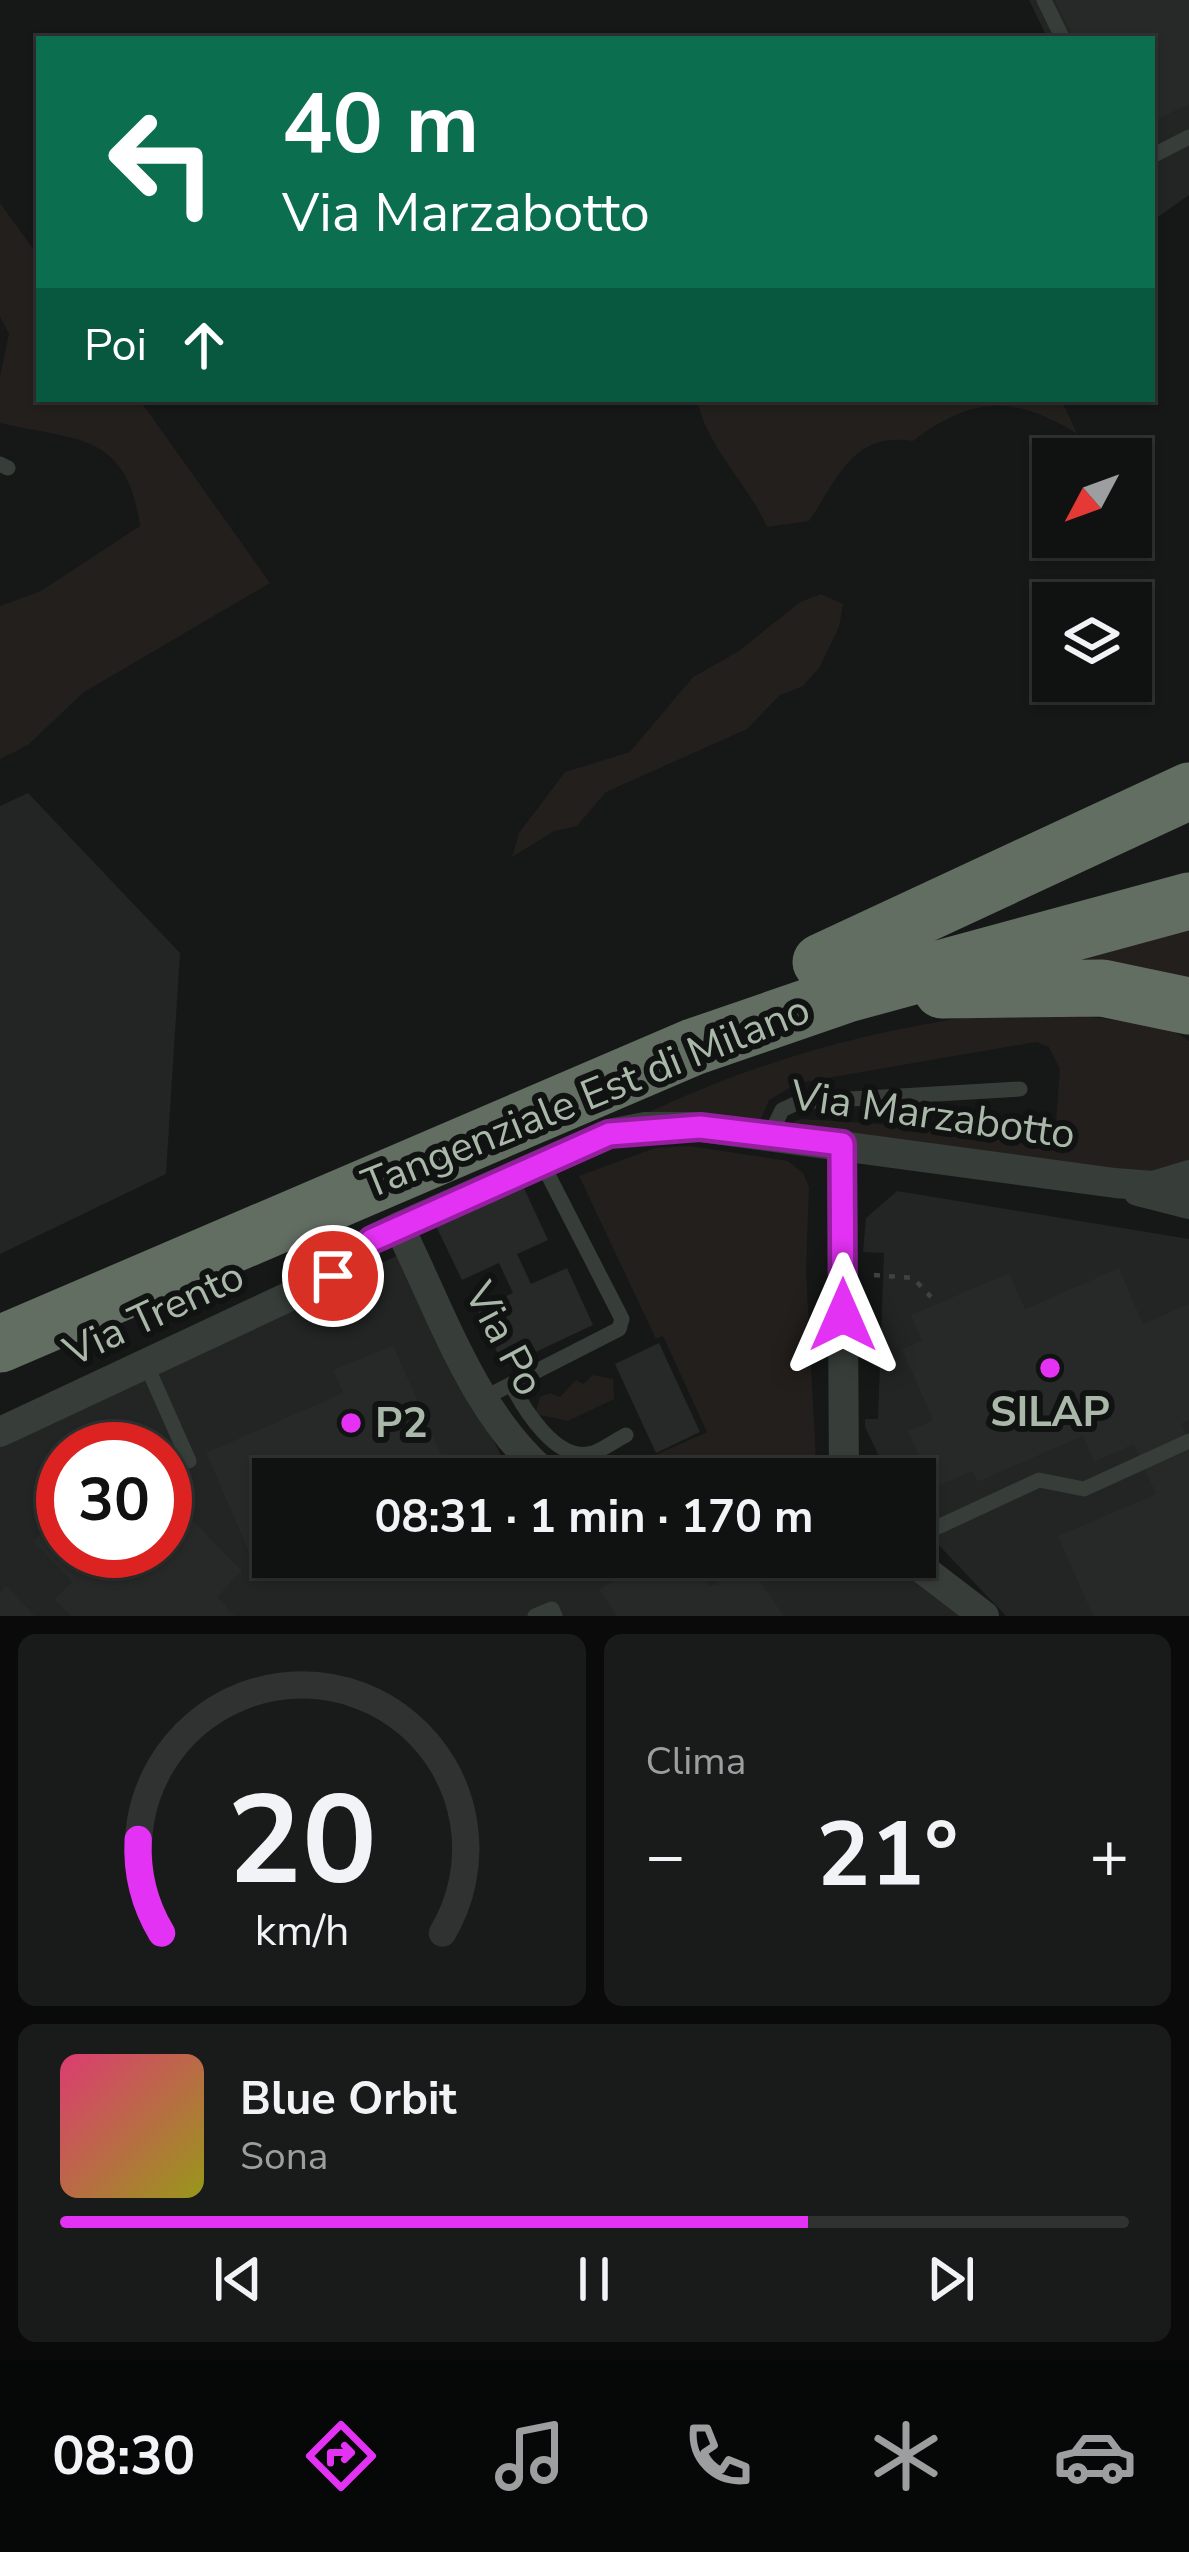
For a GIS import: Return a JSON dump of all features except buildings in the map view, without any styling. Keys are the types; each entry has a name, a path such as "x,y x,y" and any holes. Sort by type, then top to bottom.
{"highway":[{"path":"834,978 1189,791"},
{"name":"Tangenziale Est di Milano","path":"0,1304 550,1061 834,978 1108,879 1189,862"},
{"name":"Tangenziale Est di Milano","path":"0,1344 834,978 1189,901"},
{"path":"834,978 1102,988 1189,1006"}],"street":[{"name":"Via Marzabotto","path":"399,1227 609,1134 645,1127 842,1144 1115,1183 1189,1186"},
{"path":"842,1144 844,1458"},
{"name":"Via Marzabotto","path":"1154,1186 1189,1175"},
{"name":"Via Marzabotto","path":"1115,1183 1189,1204"},
{"name":"Via Trento","path":"0,1432 333,1276 372,1240 399,1227"},
{"name":"Via Po","path":"399,1227 498,1391 528,1458"},
{"path":"934,1578 984,1616"}],"lane":[{"path":"1044,0 1062,36"},
{"path":"1155,154 1189,137"},
{"path":"770,1136 782,1110 799,1102 1020,1089"},
{"path":"542,1163 622,1319 619,1329 498,1391 575,1454 590,1454 626,1435"},
{"path":"146,1364 172,1422"},
{"path":"936,1528 1039,1480 1084,1489 1189,1441"},
{"path":"535,1616 552,1609 555,1616"}],"path":[{"path":"843,1274 914,1278 931,1297"}],"shaded area":[{"path":"1029,0 1189,0 1189,195 1155,219 1155,36 1047,36"},
{"path":"0,203 36,253 36,402 141,402 270,583 84,692 28,745 0,759 0,606 41,591 140,526 124,473 111,457 75,439 0,423 0,376 9,334 0,317"},
{"path":"698,402 1062,402 1077,434 1012,407 973,409 913,441 875,443 861,451 809,521 767,527 702,417"},
{"path":"821,594 843,604 839,627 819,668 803,686 780,695 747,729 606,792 577,826 554,831 512,857 519,833 565,772 630,752 693,677 739,651 800,602"},
{"path":"28,793 180,953 166,1174 0,1254 0,806"},
{"path":"1189,912 1189,987 1075,963 1079,953"},
{"path":"1035,1009 1169,1028 1189,1041 1189,1166 1170,1173 1126,1174 790,1132 794,1121 802,1119 1055,1135 1060,1069 1049,1047 1036,1042 798,1083 769,1100 757,1128 649,1112 742,1074 838,1044 936,1022"},
{"path":"689,1146 788,1161 803,1173 809,1187 806,1269 816,1458 649,1458 707,1432 663,1336 656,1339 579,1176 655,1148"},
{"path":"897,1191 1189,1239 1189,1616 1006,1616 936,1542 936,1458 880,1458 865,1427 865,1419 878,1419 884,1253 863,1252 866,1218"},
{"path":"403,1253 502,1458 252,1458 252,1578 917,1578 969,1616 0,1616 0,1443 36,1426 36,1578 192,1578 192,1422 45,1422"},
{"path":"593,1375 613,1379 614,1399 568,1421 535,1414 540,1397 550,1393 560,1397 576,1380 583,1384"}],"place":[{"name":"SILAP","path":"1050,1368"},
{"name":"P2","path":"351,1423"}],"route":[{"path":"333,1276 372,1240 609,1134 645,1127 700,1127 842,1144 843,1315"}]}
